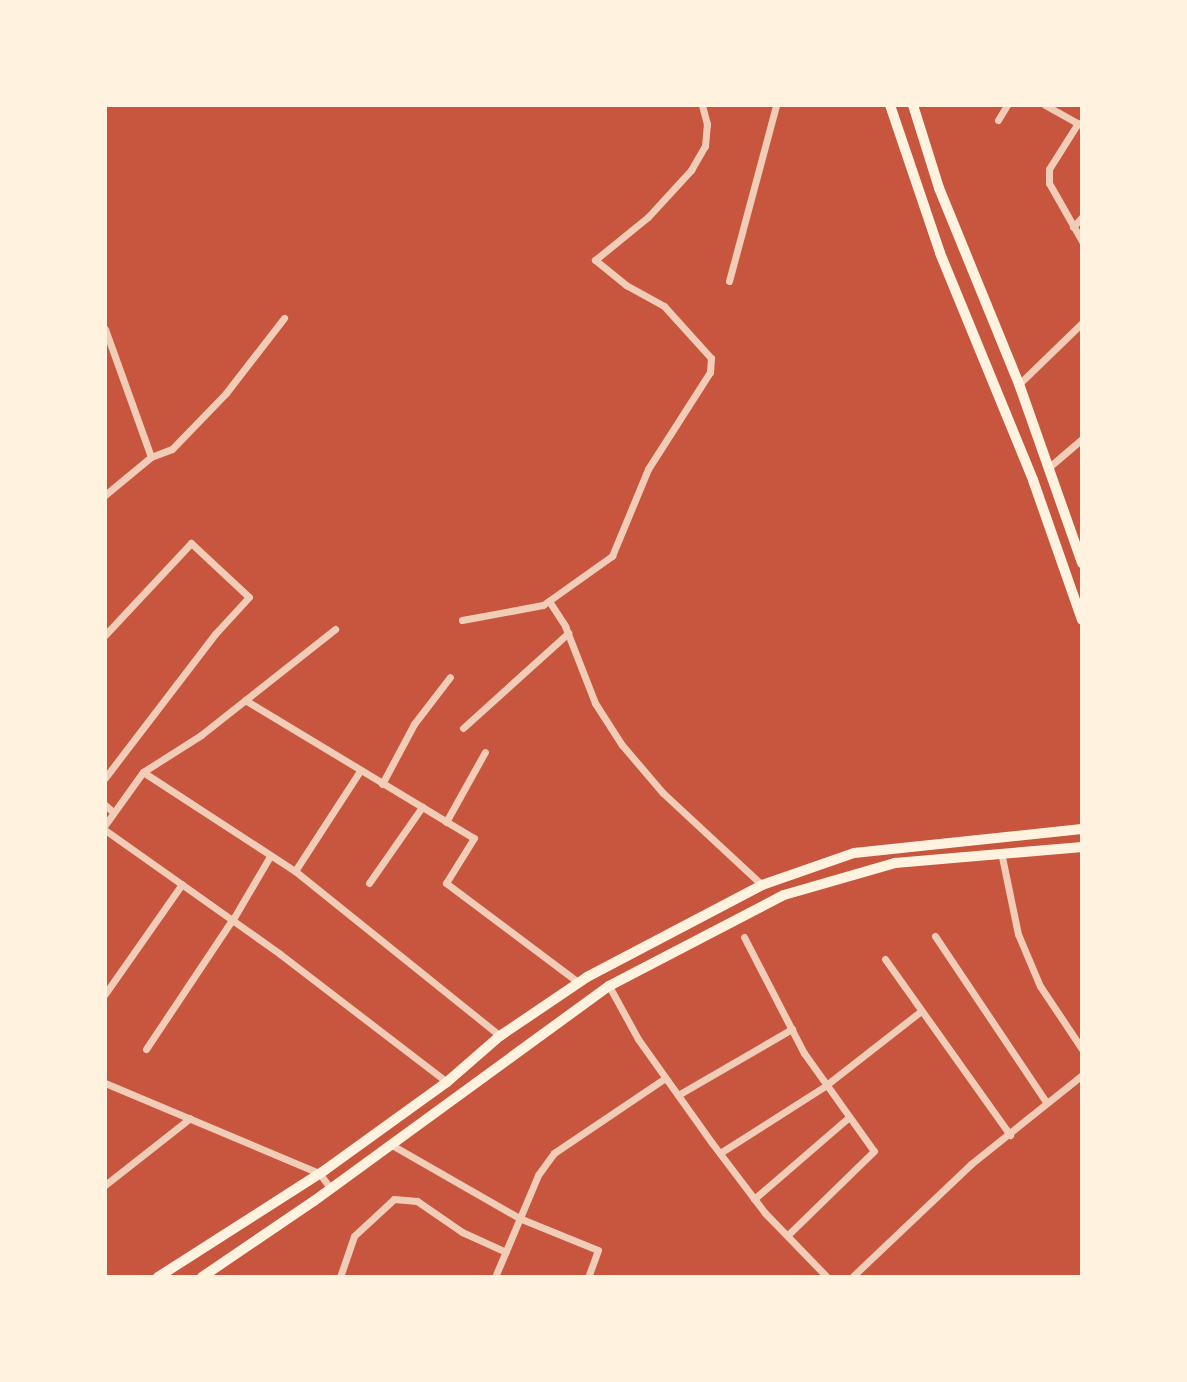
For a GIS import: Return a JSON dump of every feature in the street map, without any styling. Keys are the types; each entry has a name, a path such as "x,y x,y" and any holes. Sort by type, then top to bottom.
{"main road":[{"path":"890,105 940,253 977,337 1082,620"},
{"path":"913,105 939,188 1019,384 1082,563"},
{"path":"977,337 995,328"},
{"path":"158,1277 319,1172 447,1082 500,1036 579,983 762,886 854,853 1082,829"},
{"path":"202,1277 331,1189 609,986 784,895 895,863 1082,847"}],"street":[{"path":"462,620 550,601 612,556 648,469 710,372 711,358 664,306 626,285 595,260 648,216 685,179 705,146 707,124 702,105"},
{"path":"729,281 776,105"},
{"path":"998,120 1007,105"},
{"path":"1045,105 1080,124 1049,169 1049,183 1082,241"},
{"path":"1073,228 1082,217"},
{"path":"105,495 151,457 172,449 284,318"},
{"path":"1019,384 1082,323"},
{"path":"105,329 151,457"},
{"path":"1048,469 1082,439"},
{"path":"105,635 191,543 249,597 215,634 105,778"},
{"path":"550,601 568,632 595,703 622,746 663,793 762,886"},
{"path":"335,629 245,700 143,772 105,827 447,1082"},
{"path":"463,728 568,632"},
{"path":"382,784 414,724 450,677"},
{"path":"245,700 474,838 446,883 579,983"},
{"path":"446,822 485,752"},
{"path":"295,871 360,771"},
{"path":"143,772 269,858 295,871 500,1036"},
{"path":"105,805 113,812"},
{"path":"369,883 422,807"},
{"path":"1001,852 1018,934 1040,986 1082,1049"},
{"path":"146,1049 232,921 269,858"},
{"path":"105,994 182,884"},
{"path":"935,936 1046,1102"},
{"path":"744,937 825,1086 874,1151 789,1234"},
{"path":"885,959 1010,1135"},
{"path":"609,986 666,1078 754,1199 827,1277"},
{"path":"720,1153 825,1086 921,1011"},
{"path":"678,1095 792,1029"},
{"path":"852,1277 971,1164 1082,1075"},
{"path":"495,1277 519,1218 531,1200 538,1175 554,1153 666,1078"},
{"path":"105,1083 319,1172 331,1189"},
{"path":"754,1199 849,1117"},
{"path":"105,1185 190,1118"},
{"path":"390,1144 519,1218 598,1250 588,1277"},
{"path":"340,1277 354,1236 394,1199 417,1201 462,1232 506,1252"}]}
